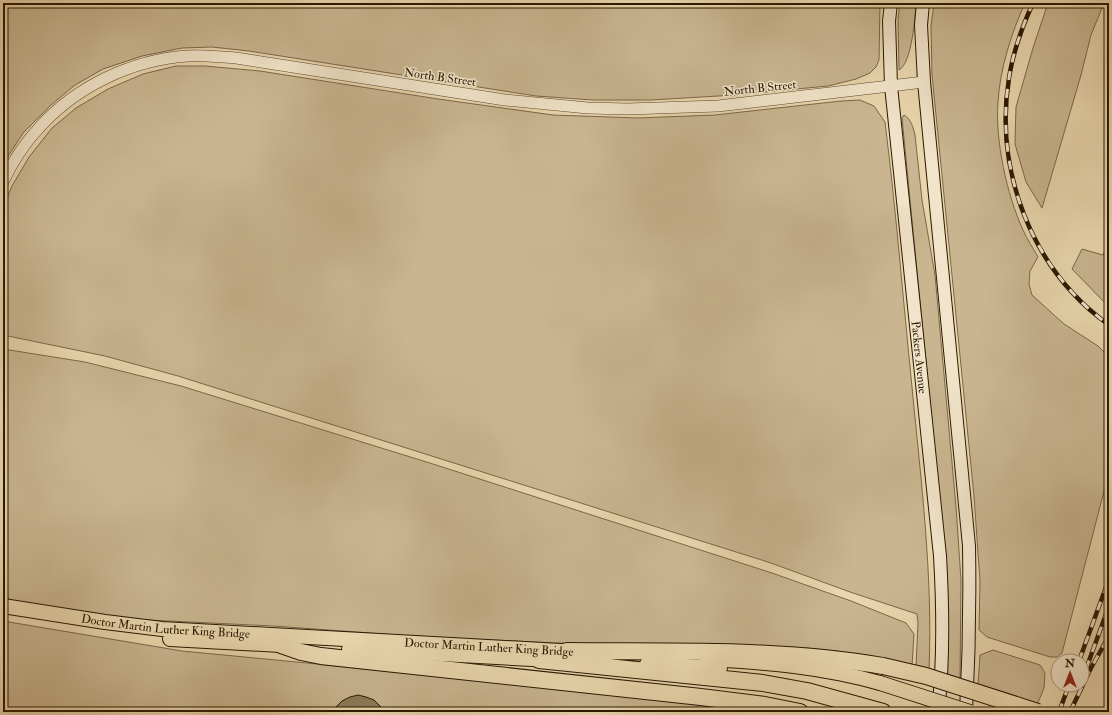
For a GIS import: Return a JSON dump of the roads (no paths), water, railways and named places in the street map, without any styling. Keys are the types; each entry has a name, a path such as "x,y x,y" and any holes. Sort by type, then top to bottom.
{"highway":[{"path":"281,645 301,652 321,656 702,697 800,712"},
{"path":"567,651 775,654 846,660 883,666 926,676 1038,712"},
{"path":"539,660 763,683 807,691 877,710"}],"main road":[{"name":"Packers Avenue","path":"891,3 889,21 891,86 940,556 943,607 939,712"},
{"path":"923,3 922,25 924,82 969,546 970,632 966,712"},
{"name":"Doctor Martin Luther King Bridge","path":"3,606 189,641 539,660 621,662 771,671 817,676 879,687 970,712"},
{"name":"Doctor Martin Luther King Bridge","path":"3,615 105,626 136,626 188,631 567,651 792,665 855,676 939,712"}],"street":[{"name":"North B Street","path":"3,182 18,155 37,129 51,115 79,94 99,81 139,65 163,59 187,56 236,58 505,100 588,108 635,109 718,106 924,82"}],"railway":[{"path":"1033,3 1018,40 1009,78 1006,113 1007,148 1014,183 1024,216 1040,247 1059,276 1082,302 1109,325"},
{"path":"1082,653 1109,579"},
{"path":"1090,658 1109,606"},
{"path":"1070,712 1091,668 1109,636"},
{"path":"1059,712 1066,693"}]}
